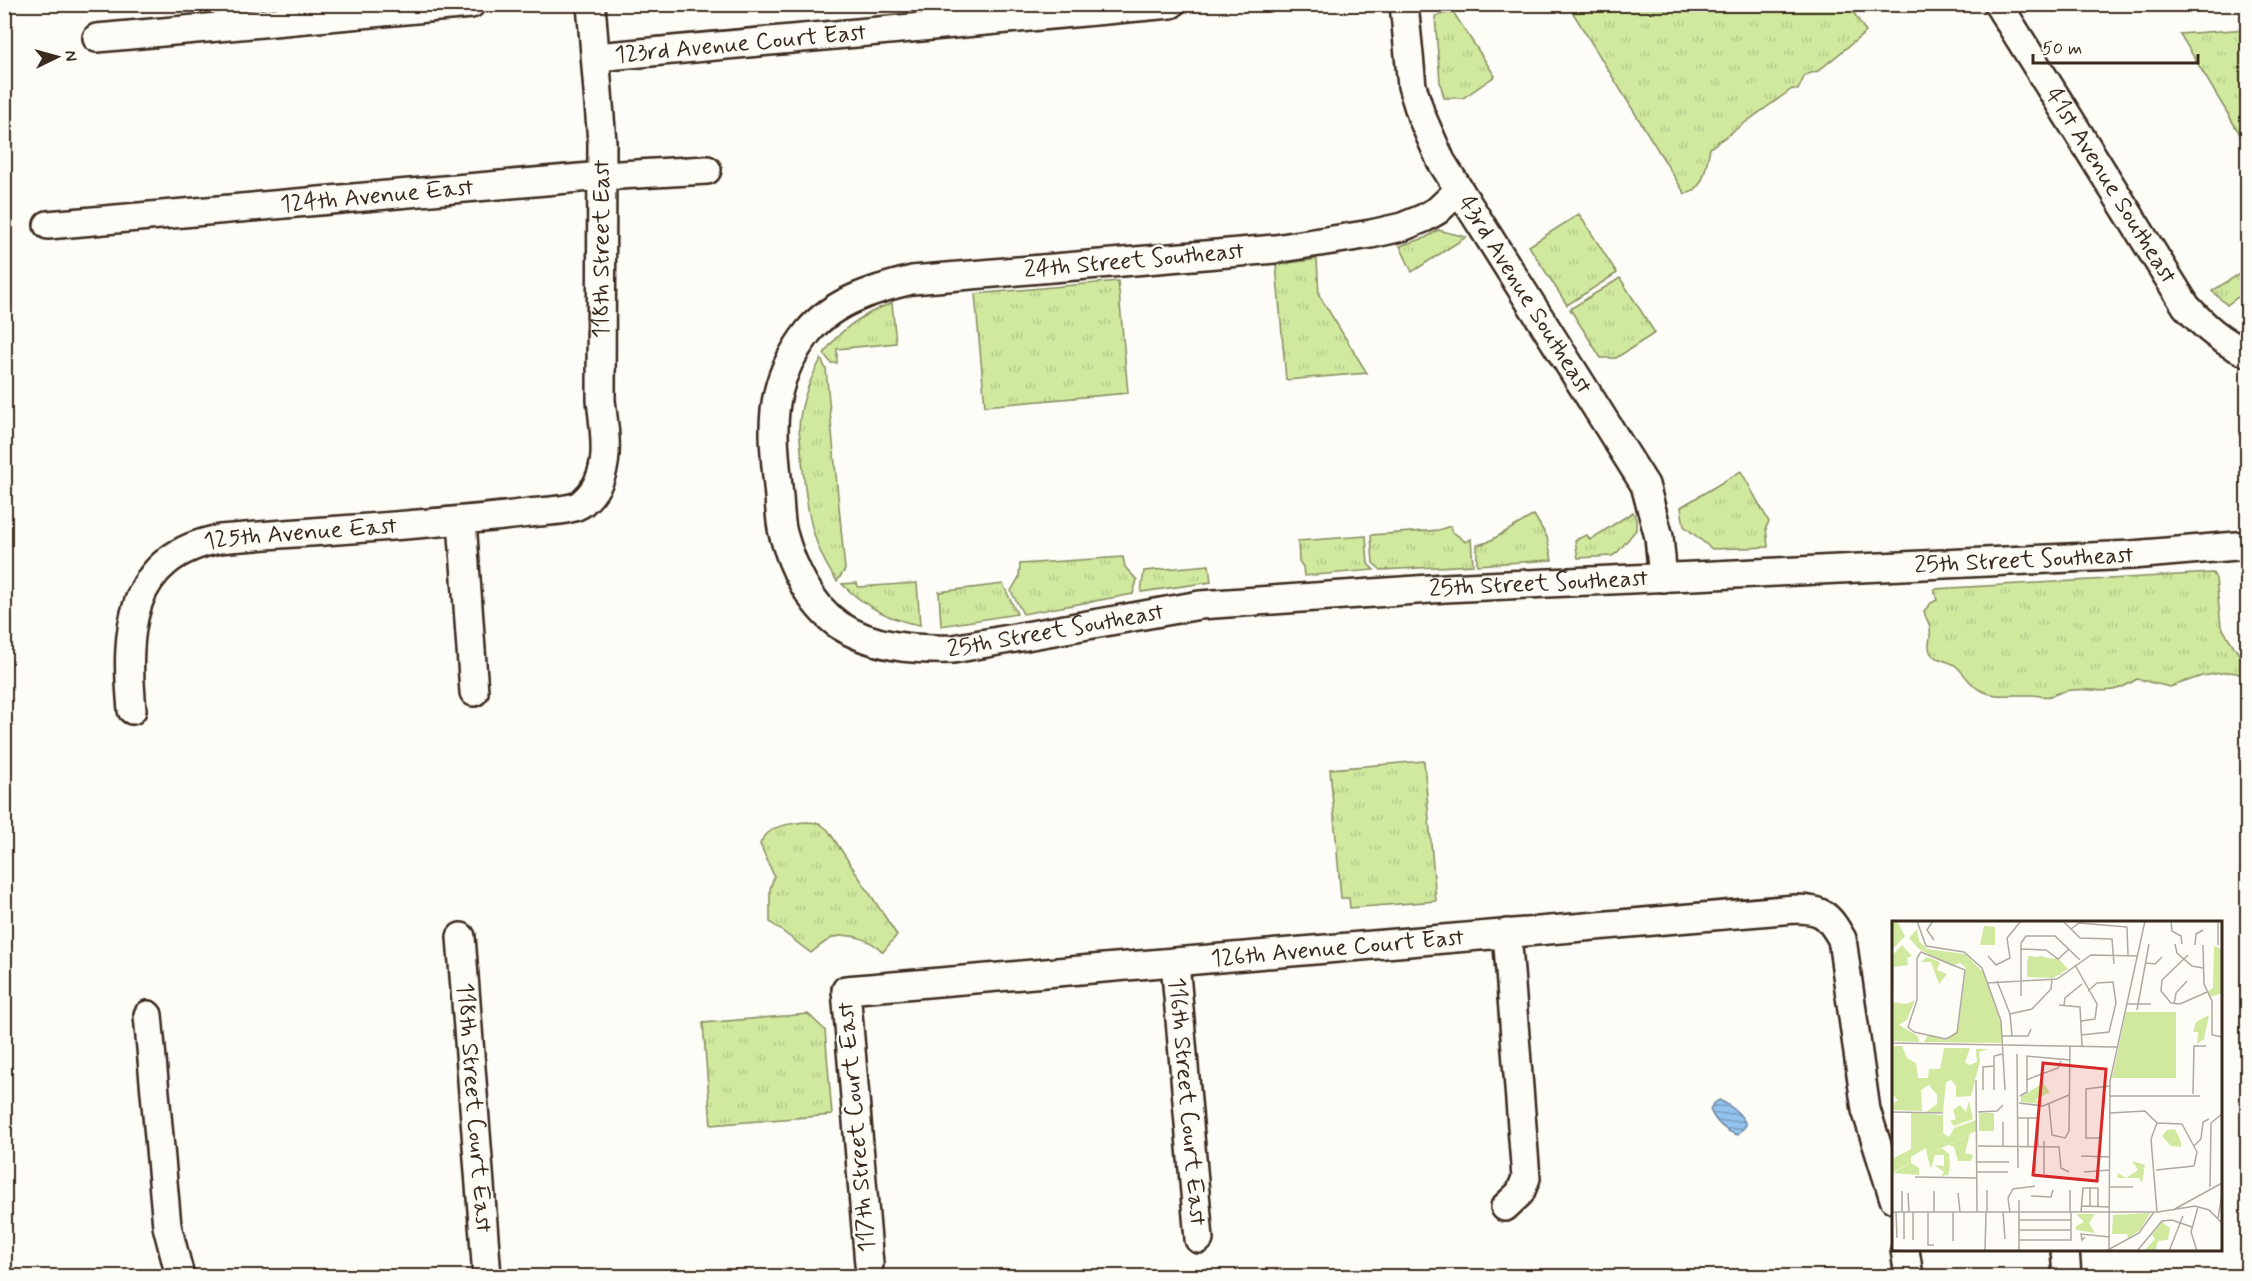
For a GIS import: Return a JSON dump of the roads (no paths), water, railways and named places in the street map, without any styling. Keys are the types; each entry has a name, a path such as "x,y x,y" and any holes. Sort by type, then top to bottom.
{"street":[{"path":"97,38 471,4"},
{"name":"118th Street East","path":"591,4 597,57 602,176 601,390 605,464 594,491"},
{"name":"43rd Avenue Southeast","path":"1404,4 1412,86 1421,115 1441,160 1645,485 1657,528 1663,578"},
{"name":"41st Avenue Southeast","path":"1998,4 2186,306 2207,329 2230,345 2247,353"},
{"name":"123rd Avenue Court East","path":"597,57 1155,5"},
{"name":"124th Avenue East","path":"48,225 602,176 706,170"},
{"name":"24th Street Southeast","path":"838,624 814,600 803,582 782,531 775,455 774,420 777,393 786,367 809,330 826,315 863,294 912,280 1275,249 1371,234 1402,227 1424,218 1438,210 1459,190"},
{"name":"125th Avenue East","path":"132,710 128,664 134,613 151,576 176,554 201,542 462,521 577,507 594,491"},
{"path":"462,521 474,692"},
{"name":"25th Street Southeast","path":"838,624 864,637 893,646 925,650 953,649 1200,604 1445,588 2132,555 2247,545"},
{"name":"126th Avenue Court East","path":"846,990 1814,909 1827,917 1842,939 1866,1110 1892,1196"},
{"path":"1505,1207 1520,1193 1526,1178 1507,933"},
{"name":"118th Street Court East","path":"460,937 487,1276"},
{"name":"116th Street Court East","path":"1175,962 1199,1239"},
{"name":"117th Street Court East","path":"846,990 869,1263"},
{"path":"148,1015 167,1226 180,1276"},
{"path":"1905,1251 1909,1276"},
{"path":"2065,1251 2067,1276"}],"water":[{"path":"1719,1100 1742,1117 1746,1125 1738,1135 1725,1129 1712,1113 1710,1109"}]}
